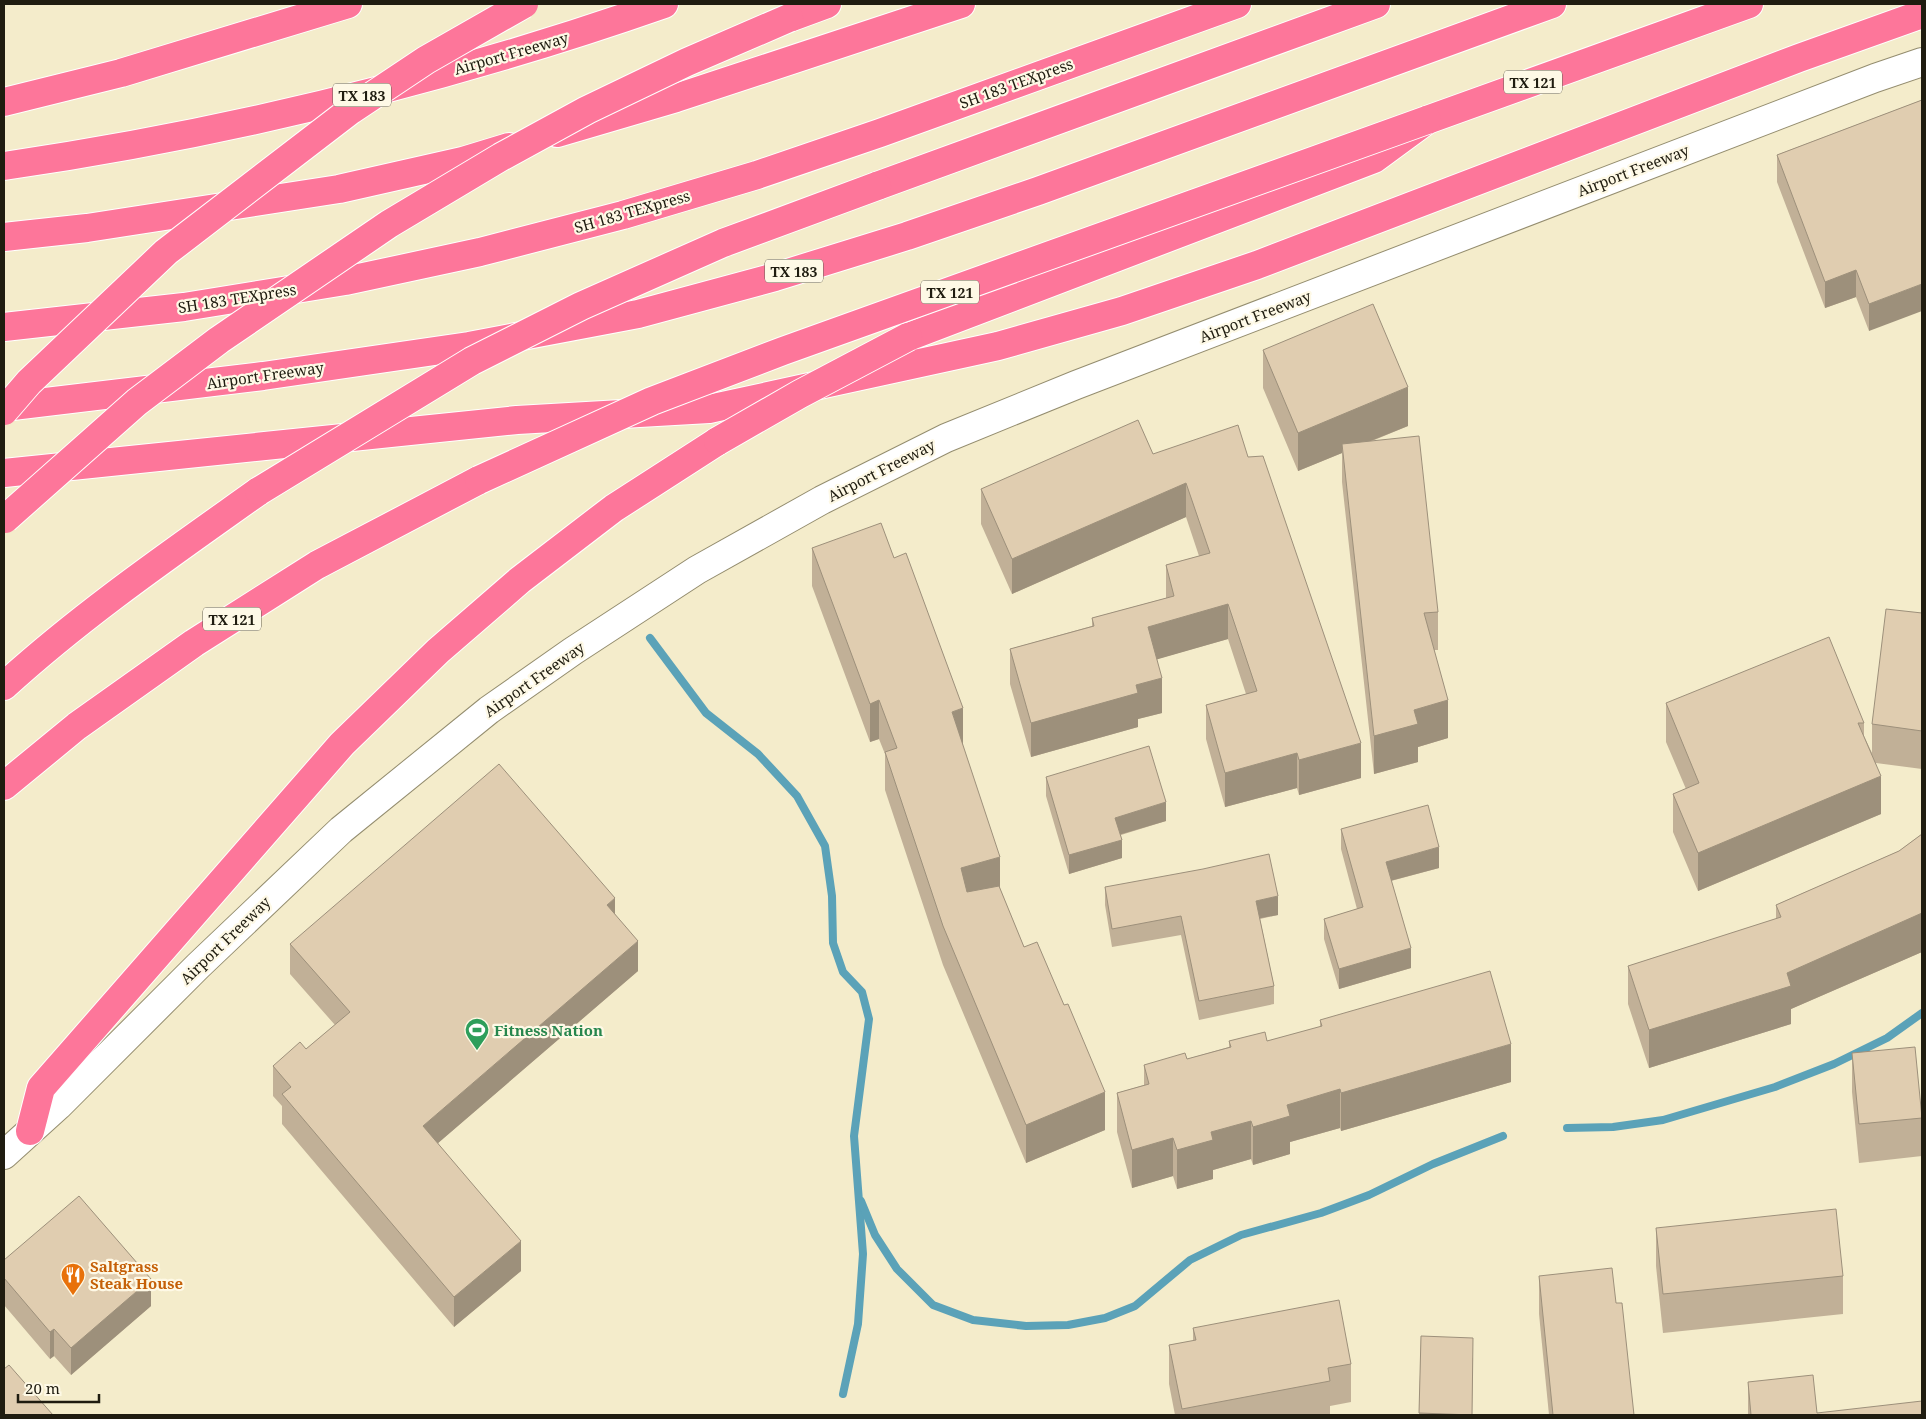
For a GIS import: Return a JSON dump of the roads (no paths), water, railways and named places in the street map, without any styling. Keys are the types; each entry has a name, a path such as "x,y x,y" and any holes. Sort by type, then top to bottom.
{"highway":[{"path":"4,102 121,73 348,4"},
{"path":"4,409 29,382 166,252 351,110 426,60 524,4"},
{"name":"Airport Freeway","path":"4,166 101,152 349,99 587,31 664,4"},
{"path":"4,519 137,402 211,345 388,224 501,157 587,110 687,62 789,18 827,4"},
{"path":"4,237 87,228 339,189 463,161 676,98 961,4"},
{"name":"SH 183 TEXpress","path":"4,327 184,307 346,280 480,252 623,215 757,175 880,133 1237,4"},
{"path":"4,686 31,661 140,576 259,491 472,361 573,310 723,243 1376,4"},
{"name":"Airport Freeway","path":"4,409 262,376 469,346 647,311 775,277 1000,204 1552,4"},
{"name":"TX 121","path":"4,786 77,726 194,643 317,565 479,480 652,401 783,351 1749,4"},
{"path":"4,473 517,420 709,409 998,346 1122,311 1257,265 1790,62 1922,14"},
{"path":"30,1131 41,1088 342,744 438,651 520,580 614,508 718,440 800,394 908,338 1374,158 1427,120"}],"main road":[{"name":"Airport Freeway","path":"4,1155 58,1106 198,966 341,830 489,710 573,650 706,565 822,500 946,438 1076,385 1406,257 1922,62"}],"waterway":[{"path":"650,638 706,713 758,754 797,796 825,846 832,896 833,943 843,972 862,992 869,1019 854,1136 863,1254 858,1324 843,1394"},
{"path":"1567,1128 1613,1127 1663,1120 1775,1087 1834,1064 1887,1038 1922,1013"},
{"path":"861,1201 875,1235 897,1269 933,1305 973,1320 1026,1326 1068,1325 1105,1318 1135,1306 1190,1260 1241,1235 1321,1213 1369,1195 1433,1164 1503,1136"}],"place":[{"name":"Fitness Nation","path":"477,1051"},
{"name":"Saltgrass Steak House","path":"73,1296"}]}
